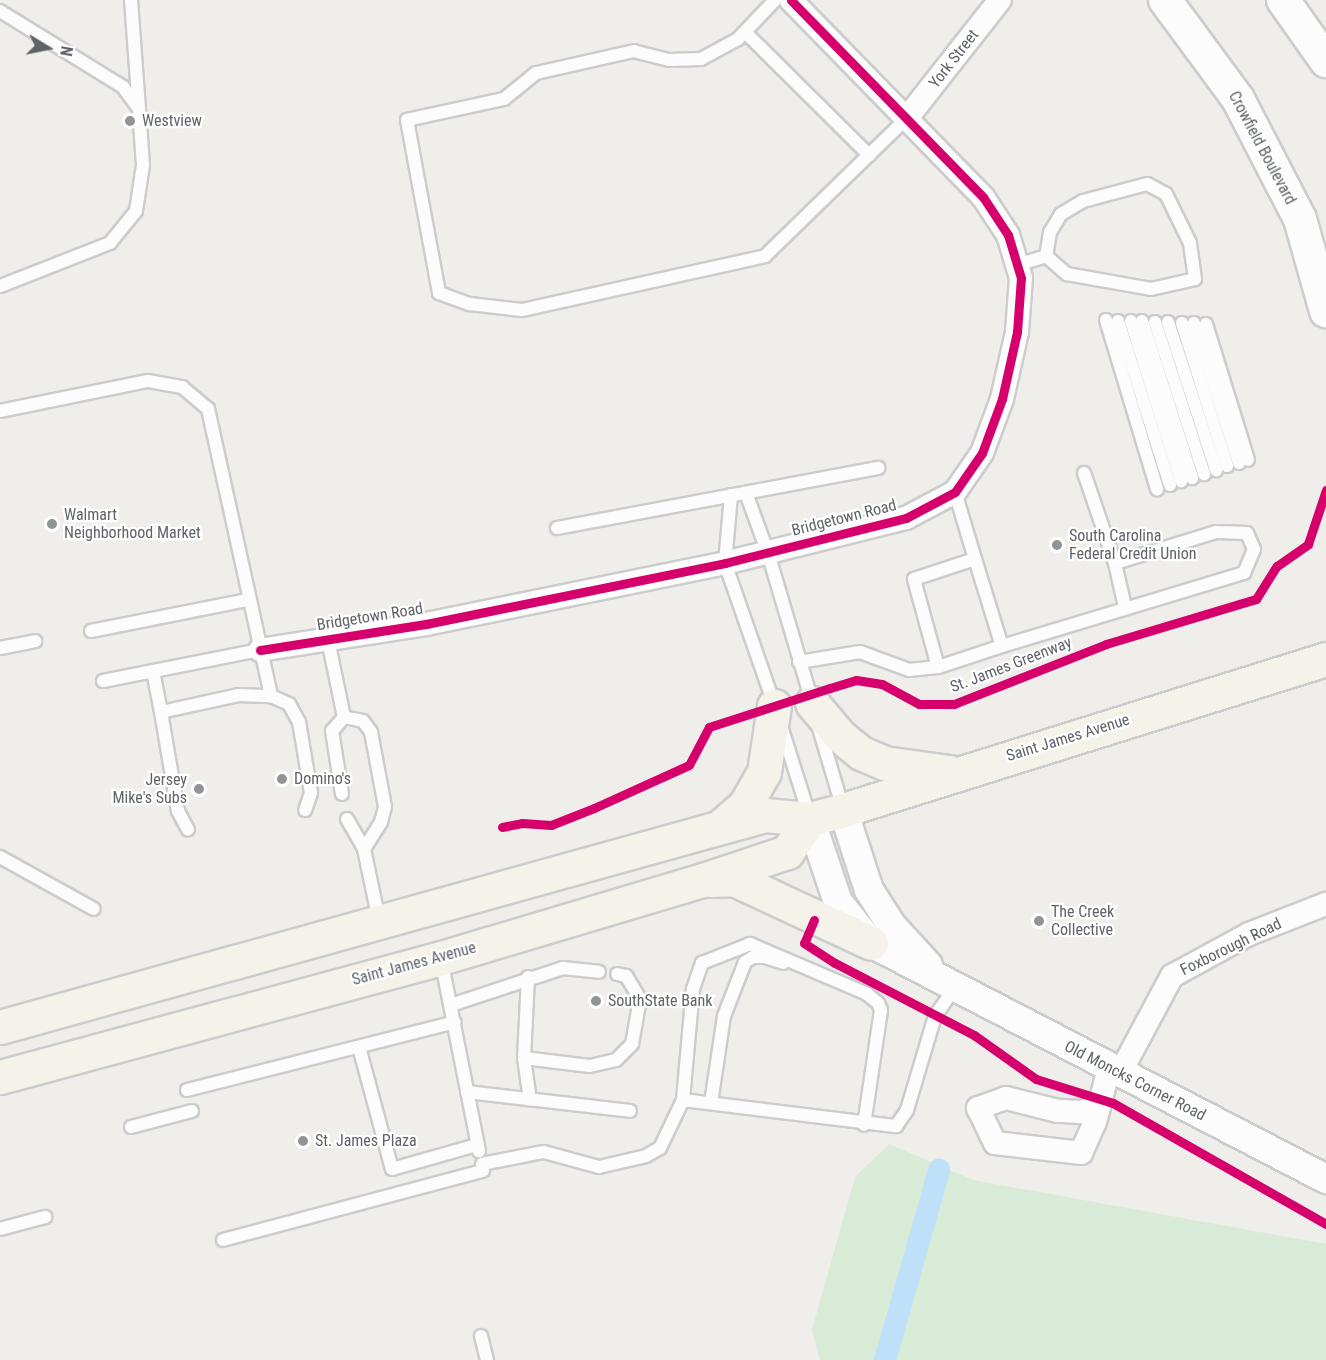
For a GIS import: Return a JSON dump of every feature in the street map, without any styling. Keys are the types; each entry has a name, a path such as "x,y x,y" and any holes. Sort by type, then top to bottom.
{"main road":[{"name":"Crowfield Boulevard","path":"1165,0 1238,99 1300,219 1326,311"},
{"path":"1283,0 1326,61"},
{"name":"Saint James Avenue","path":"0,1027 765,815 810,819 843,810 1326,659"},
{"path":"812,703 840,736 861,753 884,763 957,773"},
{"path":"720,827 745,805 764,772 774,706"},
{"name":"Saint James Avenue","path":"0,1077 441,958 703,880 787,852 810,819"},
{"path":"703,880 734,879 871,943"}],"street":[{"name":"Bridgetown Road","path":"260,650 328,640 726,563 906,518 955,492 982,453 1002,399 1017,332 1021,278 1008,235 983,196 791,0"},
{"name":"York Street","path":"907,118 1000,0"},
{"path":"843,810 869,890 892,926 949,984"},
{"path":"810,819 838,902 871,943"},
{"name":"Foxborough Road","path":"1099,1107 1080,1112 1058,1111 1005,1098 978,1108 995,1143 1081,1153 1114,1071 1172,975 1249,934 1326,904"},
{"name":"Old Moncks Corner Road","path":"871,943 1326,1179"}],"lane":[{"path":"0,286 110,243 136,211 143,165 131,0"},
{"path":"775,0 745,32 701,59 669,60 634,51 536,73 504,99 407,120 440,293 470,304 522,310 765,256 907,118"},
{"path":"0,11 123,87 139,109"},
{"path":"745,32 869,155"},
{"path":"1147,184 1166,194 1190,243 1195,279 1150,290 1067,274 1046,256 1050,232 1060,214 1083,201 1147,184"},
{"path":"1017,265 1046,256"},
{"path":"1137,321 1233,465"},
{"path":"1137,321 1187,479 1137,321"},
{"path":"1137,321 1157,489"},
{"path":"1233,465 1194,323 1233,465"},
{"path":"0,411 148,381 182,387 208,409 248,600 271,696"},
{"path":"557,528 878,468"},
{"path":"1084,473 1115,563 1125,607"},
{"path":"955,492 1002,646"},
{"path":"746,493 768,553 843,810"},
{"path":"731,495 726,563 810,819"},
{"path":"800,662 860,652 909,670 938,667 1125,607 1244,573 1254,549 1247,533 1216,532 1115,563"},
{"path":"938,667 914,579 975,559"},
{"path":"91,631 248,600"},
{"path":"328,640 344,717"},
{"path":"0,648 35,641"},
{"path":"103,681 260,650"},
{"path":"153,671 178,811 188,830"},
{"path":"161,712 238,695 271,696 289,704 299,723 311,793 305,810"},
{"path":"342,794 332,731 344,717"},
{"path":"344,717 363,721 371,732 385,807 381,822 364,849"},
{"path":"347,819 364,849 379,921"},
{"path":"0,857 94,909"},
{"path":"359,1047 392,1169 543,1152 599,1167 646,1156 660,1148 683,1100 693,989 702,963 710,957 750,944 761,946 867,994 879,1006"},
{"path":"711,1104 724,1016 746,962 753,957 787,965 879,1006"},
{"path":"441,958 480,1158"},
{"path":"451,1005 513,987 528,977 563,968 599,972"},
{"path":"524,1058 590,1066 616,1060 632,1044 640,999 626,976 616,974"},
{"path":"528,977 524,1058 530,1100"},
{"path":"683,1100 864,1125 896,1126 907,1110 935,1016 949,984"},
{"path":"864,1125 879,1006"},
{"path":"187,1090 455,1022"},
{"path":"467,1092 630,1111"},
{"path":"131,1127 192,1111"},
{"path":"223,1240 480,1158"},
{"path":"0,1229 45,1217"},
{"path":"481,1336 487,1360"}],"green space":[{"path":"889,1144 973,1180 1326,1244 1326,1360 820,1360 812,1330 855,1177"}],"waterway":[{"path":"885,1360 939,1170"}],"cycle path":[{"path":"260,650 426,624 725,563 906,518 955,492 982,453 1002,399 1017,332 1021,278 1008,235 983,197 791,0"},
{"name":"St. James Greenway","path":"502,827 522,823 551,825 594,808 689,765 709,727 856,680 882,684 919,704 954,704 1106,644 1256,599 1277,566 1308,544 1326,490"},
{"path":"814,920 804,943 835,963 974,1035 1036,1079 1113,1103 1326,1224"}],"place":[{"name":"Westview","path":"130,121"},
{"name":"Walmart Neighborhood Market","path":"52,524"},
{"name":"South Carolina Federal Credit Union","path":"1057,545"},
{"name":"Domino's","path":"282,779"},
{"name":"Jersey Mike's Subs","path":"199,789"},
{"name":"The Creek Collective","path":"1039,921"},
{"name":"SouthState Bank","path":"596,1001"},
{"name":"St. James Plaza","path":"303,1141"}]}
